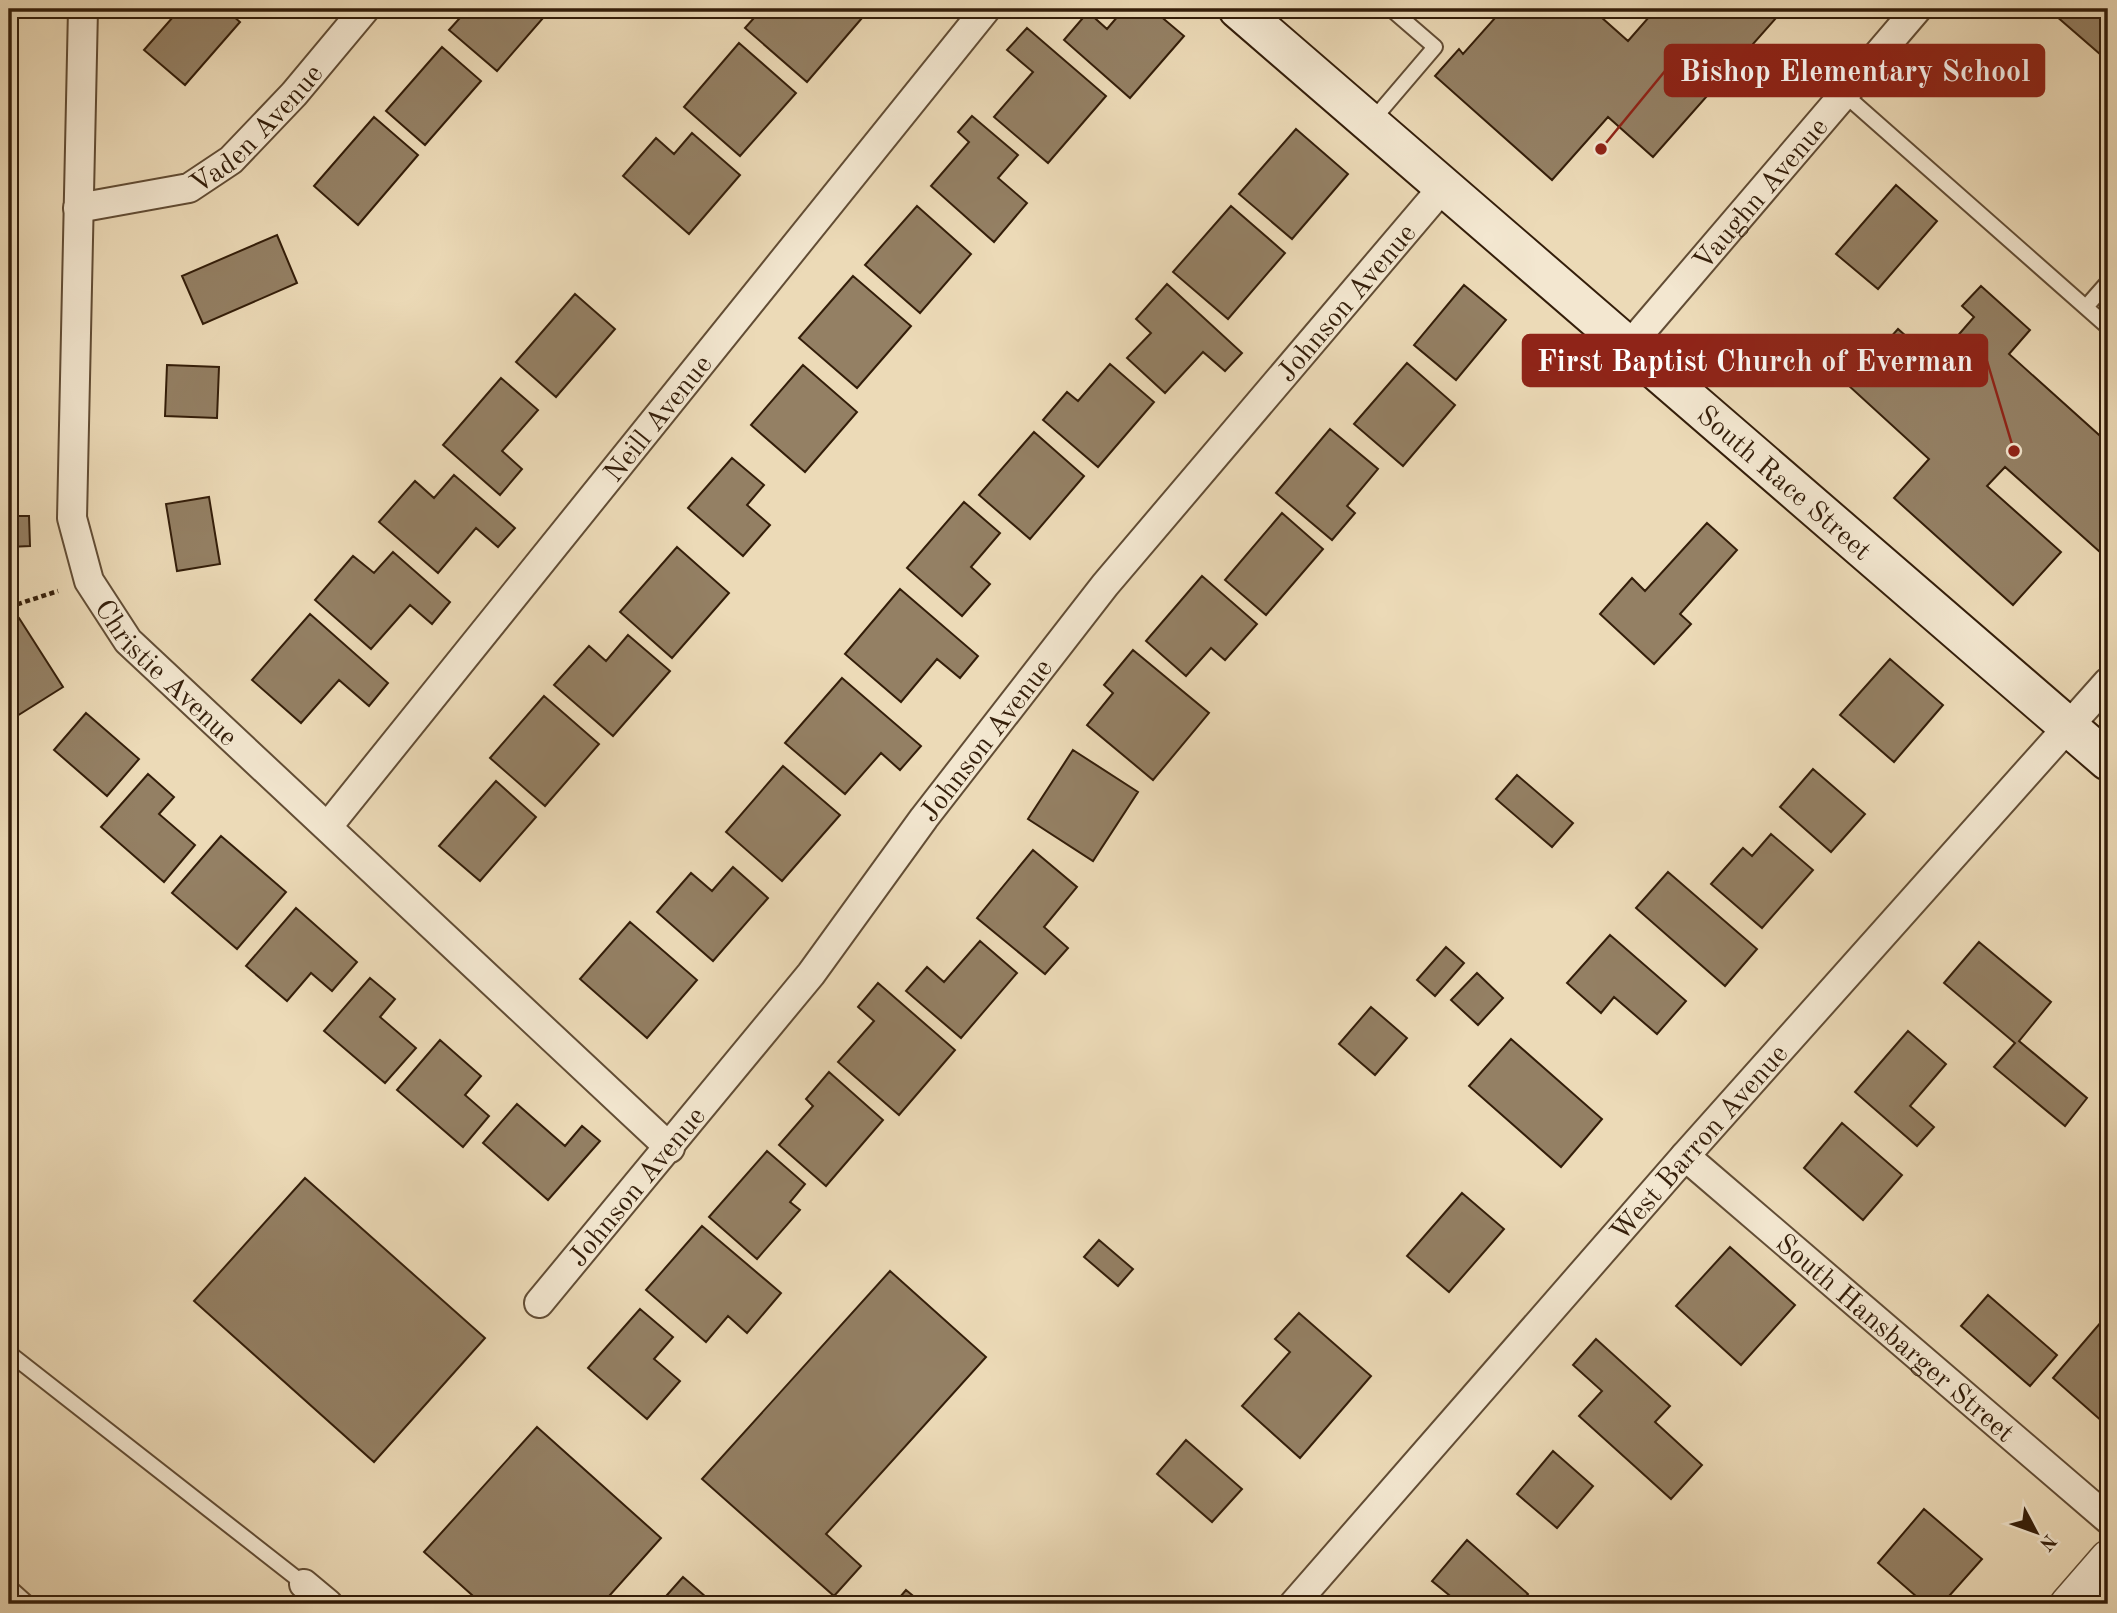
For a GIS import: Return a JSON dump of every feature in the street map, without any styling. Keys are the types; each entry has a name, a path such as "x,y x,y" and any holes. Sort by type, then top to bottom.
{"main road":[{"name":"South Race Street","path":"1238,9 2108,761"}],"street":[{"name":"Christie Avenue","path":"83,9 72,518 89,581 128,640 329,825 670,1148"},
{"name":"Vaden Avenue","path":"78,208 189,188 231,160 294,94 365,9"},
{"name":"Neill Avenue","path":"329,825 986,9"},
{"name":"Vaughn Avenue","path":"1629,346 1917,9"},
{"name":"Johnson Avenue","path":"540,1303 811,974 924,818 1105,585 1444,186"},
{"name":"West Barron Avenue","path":"1300,1602 1685,1156 2108,682"},
{"name":"South Hansbarger Street","path":"1685,1156 2108,1519"},
{"path":"2068,1604 2108,1558"},
{"path":"304,1584 328,1604"}],"lane":[{"path":"1371,123 1435,47 1391,9"},
{"path":"1844,94 2108,327"},
{"path":"2086,307 2108,282"},
{"path":"9,1353 304,1584"},
{"path":"9,1587 28,1604"}],"path":[{"path":"9,607 89,581"}],"building":[{"path":"180,9 225,9 240,22 185,85 144,50"},
{"path":"468,9 550,10 497,71 449,30"},
{"path":"762,9 800,9 808,16 814,9 852,9 862,18 807,82 745,28"},
{"path":"1124,9 1152,9 1184,36 1130,98 1064,40 1088,12 1107,29"},
{"path":"1503,9 1592,9 1628,41 1656,9 1784,9 1653,157 1608,117 1552,180 1435,76 1459,49 1463,54"},
{"path":"2048,9 2108,9 2108,61"},
{"path":"1027,28 1106,96 1048,163 994,117 1033,72 1007,50"},
{"path":"739,43 796,93 740,156 684,107"},
{"path":"442,47 481,81 425,145 386,111"},
{"path":"972,116 1018,155 998,178 1027,203 994,242 931,186 969,142 958,132"},
{"path":"374,117 418,155 358,225 314,186"},
{"path":"1296,129 1348,174 1292,239 1239,194"},
{"path":"692,133 740,175 689,234 623,176 656,138 674,154"},
{"path":"1896,185 1937,221 1878,289 1836,254"},
{"path":"917,206 971,254 920,313 865,265"},
{"path":"1231,206 1285,253 1228,319 1173,272"},
{"path":"277,235 297,283 203,324 182,276"},
{"path":"853,276 911,326 857,388 799,338"},
{"path":"1167,284 1242,353 1225,371 1203,352 1165,393 1127,358 1151,333 1136,319"},
{"path":"1464,285 1506,320 1456,380 1414,345"},
{"path":"1981,286 2030,330 2009,354 2108,443 2108,542 2100,552 2005,467 1987,486 2061,552 2013,605 1894,498 1929,459 1848,385 1898,329 1935,362 1974,317 1962,306"},
{"path":"575,294 615,329 556,397 516,362"},
{"path":"1407,363 1455,405 1403,466 1354,424"},
{"path":"1110,364 1154,402 1098,467 1043,420 1067,392 1078,401"},
{"path":"167,365 219,367 217,418 165,416"},
{"path":"803,365 857,412 805,472 751,425"},
{"path":"501,378 538,410 502,451 522,469 500,495 443,445"},
{"path":"1330,429 1378,469 1347,506 1355,513 1332,540 1276,493"},
{"path":"1034,432 1084,476 1030,539 979,495"},
{"path":"732,458 764,485 747,505 770,525 743,556 688,508"},
{"path":"454,475 515,528 498,547 476,528 438,573 379,522 415,481 434,498"},
{"path":"209,497 220,564 177,571 166,504"},
{"path":"964,502 1000,533 971,567 990,584 962,616 907,568"},
{"path":"1282,513 1323,549 1266,615 1225,580"},
{"path":"9,516 29,516 30,546 9,547"},
{"path":"1707,523 1737,550 1680,614 1691,624 1654,664 1600,614 1632,578 1645,591"},
{"path":"677,547 729,593 672,658 620,612"},
{"path":"393,552 450,602 432,624 410,605 371,649 315,600 353,556 374,573"},
{"path":"1202,576 1257,624 1225,660 1211,648 1186,676 1146,641"},
{"path":"900,589 978,656 960,678 937,659 901,702 845,654"},
{"path":"310,614 388,683 369,706 339,680 301,723 252,680"},
{"path":"19,618 63,687 9,721 9,624"},
{"path":"628,635 670,671 613,736 554,685 589,646 606,661"},
{"path":"1133,650 1209,713 1153,780 1087,725 1113,693 1104,685"},
{"path":"1890,659 1943,705 1894,762 1840,715"},
{"path":"842,678 921,746 900,770 881,753 845,794 785,743"},
{"path":"544,696 599,744 545,806 490,758"},
{"path":"86,713 139,759 107,796 54,750"},
{"path":"1073,750 1138,792 1093,861 1028,819"},
{"path":"783,766 840,815 782,881 726,832"},
{"path":"1813,769 1865,814 1831,852 1780,807"},
{"path":"148,774 174,797 159,814 195,845 164,882 101,827"},
{"path":"1517,775 1573,823 1552,847 1496,799"},
{"path":"496,781 536,817 480,881 439,846"},
{"path":"1771,834 1813,870 1762,928 1711,884 1743,848 1752,856"},
{"path":"221,836 286,892 237,949 172,893"},
{"path":"1033,850 1077,887 1044,927 1068,948 1045,974 977,918"},
{"path":"733,867 768,898 713,961 657,912 691,873 712,891"},
{"path":"1668,872 1757,949 1725,986 1636,908"},
{"path":"296,908 357,962 332,991 311,973 287,1001 246,966"},
{"path":"630,922 697,980 647,1038 580,979"},
{"path":"1610,935 1686,1001 1657,1034 1614,997 1601,1013 1567,983"},
{"path":"980,941 1017,973 961,1038 906,991 927,967 944,982"},
{"path":"1979,942 2051,1002 2019,1041 2087,1098 2065,1126 1994,1067 2015,1043 1944,983"},
{"path":"1446,947 1464,963 1435,996 1417,980"},
{"path":"1477,973 1503,998 1478,1025 1451,1000"},
{"path":"370,978 395,999 380,1017 416,1048 385,1083 324,1031"},
{"path":"878,983 955,1050 899,1115 838,1062 874,1021 858,1007"},
{"path":"1371,1007 1407,1038 1375,1075 1339,1044"},
{"path":"1908,1031 1946,1064 1910,1106 1934,1127 1917,1146 1855,1092"},
{"path":"1511,1039 1602,1119 1561,1167 1469,1086"},
{"path":"440,1040 481,1076 465,1095 489,1116 463,1147 397,1090"},
{"path":"829,1072 883,1120 826,1186 779,1145 813,1106 806,1099"},
{"path":"517,1104 565,1146 582,1126 600,1141 548,1200 483,1143"},
{"path":"1842,1123 1902,1175 1863,1220 1804,1168"},
{"path":"767,1151 805,1184 790,1202 800,1210 757,1259 709,1217"},
{"path":"305,1178 485,1338 374,1462 194,1301"},
{"path":"1462,1193 1504,1229 1449,1292 1407,1256"},
{"path":"702,1226 781,1293 747,1333 728,1316 706,1342 646,1290"},
{"path":"1099,1240 1133,1269 1118,1286 1084,1257"},
{"path":"1730,1247 1795,1305 1741,1365 1676,1306"},
{"path":"890,1271 986,1357 826,1534 861,1566 834,1596 702,1479"},
{"path":"1988,1295 2057,1355 2030,1386 1961,1326"},
{"path":"640,1309 673,1337 654,1359 680,1381 647,1419 588,1368"},
{"path":"1299,1313 1371,1376 1300,1458 1242,1406 1290,1352 1275,1339"},
{"path":"2108,1314 2108,1417 2104,1423 2053,1378"},
{"path":"1596,1339 1670,1406 1655,1422 1702,1465 1671,1499 1579,1416 1602,1391 1573,1365"},
{"path":"537,1427 661,1538 602,1604 482,1604 424,1552"},
{"path":"1186,1440 1242,1489 1212,1522 1157,1474"},
{"path":"1553,1451 1593,1486 1557,1528 1517,1494"},
{"path":"1924,1509 1982,1559 1942,1604 1925,1604 1878,1563"},
{"path":"1467,1540 1528,1594 1520,1604 1460,1604 1432,1581"},
{"path":"683,1577 714,1604 659,1604"},
{"path":"906,1590 923,1604 894,1604"}],"place":[{"name":"Bishop Elementary School","path":"1601,149"},
{"name":"First Baptist Church of Everman","path":"2014,451"}]}
